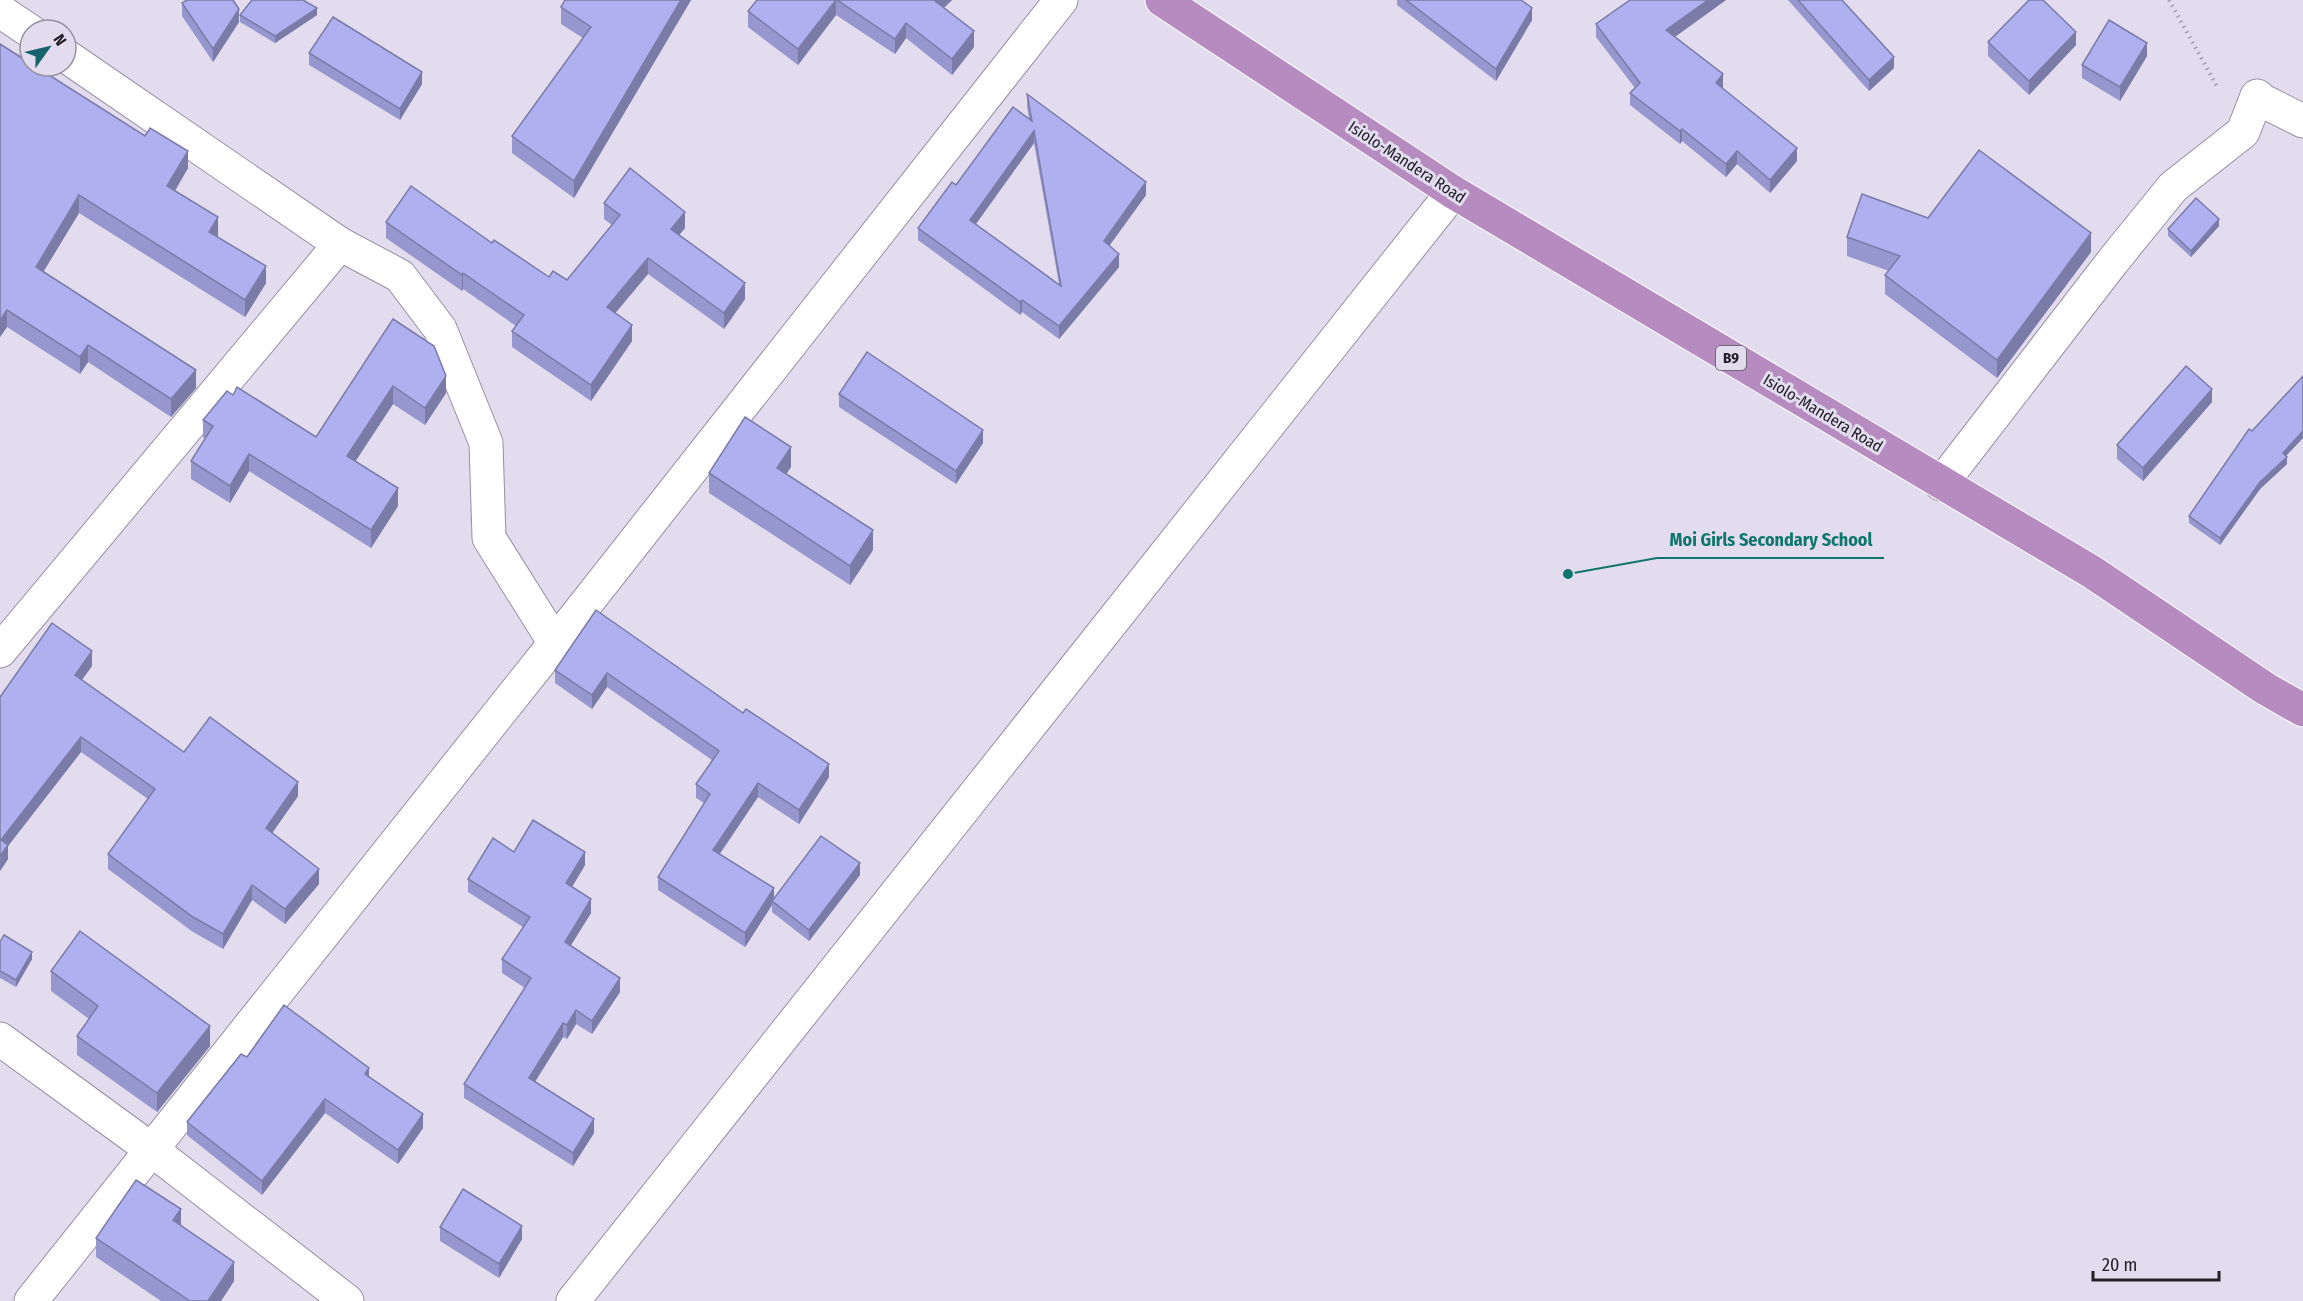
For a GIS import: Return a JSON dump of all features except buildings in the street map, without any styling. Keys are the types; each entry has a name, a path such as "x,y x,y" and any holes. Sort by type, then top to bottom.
{"highway":[{"name":"Isiolo-Mandera Road","path":"1162,0 1453,192 2092,572 2266,689 2303,710"}],"street":[{"path":"31,1301 555,643 1061,0"},
{"path":"0,11 18,24"},
{"path":"78,64 340,244 400,276 440,329 486,443 489,538 555,643"},
{"path":"1941,484 2173,187 2243,132 2257,96 2303,121"},
{"path":"573,1301 1453,192"},
{"path":"0,651 340,244"},
{"path":"0,1039 152,1150 347,1301"}],"path":[{"path":"2169,0 2243,132"}],"place":[{"name":"Moi Girls Secondary School","path":"1568,574"}]}
